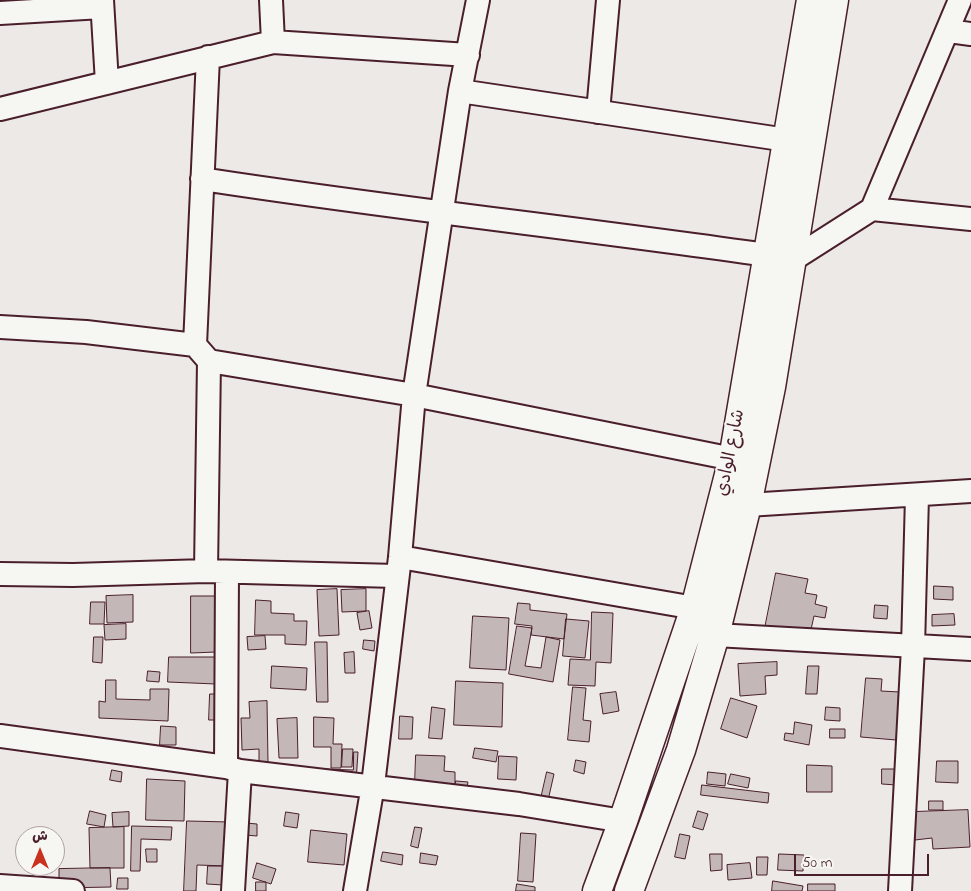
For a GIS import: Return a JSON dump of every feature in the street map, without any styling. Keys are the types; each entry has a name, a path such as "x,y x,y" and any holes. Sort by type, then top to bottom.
{"main road":[{"name":"شارع الوادي","path":"629,891 681,750 714,636 747,505 771,387 787,140 811,0"},
{"name":"شارع الوادي","path":"597,891 623,822 695,608 733,459 779,258 834,0"}],"street":[{"path":"272,0 273,42"},
{"path":"355,891 373,785 398,566 414,395 460,91 478,0"},
{"path":"598,112 608,0"},
{"path":"872,209 949,31 960,0"},
{"path":"0,13 102,4 107,83"},
{"path":"949,31 971,34"},
{"path":"0,109 273,42 468,55"},
{"path":"208,58 202,179 202,353 233,769 233,891"},
{"path":"460,91 787,140"},
{"path":"202,179 296,194 441,211 779,258 872,209 971,219"},
{"path":"0,327 86,332 202,353 733,459"},
{"path":"747,505 917,496 971,491"},
{"path":"900,891 917,496"},
{"path":"0,574 73,575 398,566 695,608"},
{"path":"714,636 912,647 971,648"},
{"path":"0,736 233,769 518,804 623,822"},
{"path":"0,886 73,891"}],"building":[{"path":"776,573 808,579 805,593 817,595 815,604 827,607 825,618 814,616 808,643 763,638"},
{"path":"934,586 953,587 953,600 934,599"},
{"path":"337,589 339,635 319,636 317,590"},
{"path":"366,589 366,611 342,612 341,590"},
{"path":"133,595 133,622 107,623 106,596"},
{"path":"191,596 215,596 216,652 191,653"},
{"path":"256,600 271,601 271,613 294,614 294,621 307,621 306,645 285,644 285,635 255,635"},
{"path":"91,602 105,602 104,624 90,624"},
{"path":"518,603 530,604 530,610 567,614 564,639 531,635 532,626 515,624"},
{"path":"875,605 888,606 887,619 874,618"},
{"path":"369,611 372,628 360,630 357,613"},
{"path":"592,612 613,613 611,663 596,662 595,686 568,685 570,659 590,660"},
{"path":"954,614 955,625 932,626 932,615"},
{"path":"473,616 509,618 506,670 470,668"},
{"path":"566,619 589,621 585,658 563,656"},
{"path":"126,624 126,639 105,640 104,625"},
{"path":"517,626 532,628 525,666 541,668 546,637 560,640 553,682 509,674"},
{"path":"265,636 266,649 248,650 247,637"},
{"path":"94,637 103,637 102,663 93,662"},
{"path":"364,640 375,641 374,651 363,649"},
{"path":"315,642 327,642 328,702 317,702"},
{"path":"354,652 355,673 345,673 344,653"},
{"path":"169,657 217,657 216,684 168,682"},
{"path":"777,662 777,675 765,676 766,694 740,696 738,664"},
{"path":"272,666 307,668 306,690 271,688"},
{"path":"808,666 819,666 817,694 806,694"},
{"path":"148,671 160,672 159,682 147,681"},
{"path":"866,678 882,679 881,691 900,692 896,740 861,737"},
{"path":"106,680 116,680 116,699 150,700 150,689 169,689 168,721 99,718 99,701 105,702"},
{"path":"456,681 503,683 502,727 454,725"},
{"path":"573,687 586,688 583,720 591,721 589,742 568,740"},
{"path":"616,692 619,711 603,714 600,694"},
{"path":"210,694 219,694 218,720 209,720"},
{"path":"731,698 757,706 747,738 721,729"},
{"path":"267,701 268,763 259,764 259,749 242,750 241,718 250,718 249,702"},
{"path":"432,707 445,709 442,739 429,738"},
{"path":"826,707 840,708 840,721 825,720"},
{"path":"400,716 413,717 412,739 399,739"},
{"path":"314,717 334,718 333,744 342,744 341,768 331,768 331,747 314,747"},
{"path":"297,718 298,758 279,758 277,719"},
{"path":"795,722 812,725 809,745 784,740 785,733 793,734"},
{"path":"161,726 176,727 176,745 160,745"},
{"path":"830,729 845,729 845,738 830,738"},
{"path":"475,748 498,751 496,762 473,758"},
{"path":"343,749 353,749 352,767 342,767"},
{"path":"354,752 358,752 356,782 323,781 324,769 353,770"},
{"path":"416,755 445,756 444,771 455,772 455,788 415,784"},
{"path":"499,756 517,757 516,780 498,779"},
{"path":"576,760 586,762 584,774 574,771"},
{"path":"937,761 958,761 958,783 936,782"},
{"path":"807,765 832,766 832,792 807,792"},
{"path":"882,769 897,769 896,785 882,784"},
{"path":"112,770 122,772 121,782 110,780"},
{"path":"547,772 554,774 547,805 540,803"},
{"path":"708,772 726,774 725,786 707,784"},
{"path":"731,774 750,778 748,788 728,784"},
{"path":"147,779 185,781 184,821 146,820"},
{"path":"456,781 468,782 466,792 455,791"},
{"path":"702,785 769,793 768,803 701,795"},
{"path":"929,801 943,801 943,810 929,810"},
{"path":"968,810 970,847 933,849 932,838 915,840 914,812"},
{"path":"90,811 106,815 104,827 87,824"},
{"path":"698,811 708,814 703,830 693,827"},
{"path":"129,812 129,826 113,827 112,813"},
{"path":"286,812 299,814 297,828 284,826"},
{"path":"187,821 230,822 228,866 197,865 196,891 184,891"},
{"path":"246,823 257,824 257,836 245,835"},
{"path":"132,826 172,827 171,840 141,839 140,871 131,871"},
{"path":"124,827 124,868 90,868 89,828"},
{"path":"415,827 422,828 418,848 411,846"},
{"path":"311,830 347,834 344,865 308,862"},
{"path":"521,833 536,834 533,882 518,881"},
{"path":"680,834 690,836 685,859 675,857"},
{"path":"146,849 157,849 157,862 147,862"},
{"path":"383,852 403,855 402,865 381,861"},
{"path":"421,853 438,856 436,865 420,863"},
{"path":"710,854 722,854 722,870 711,871"},
{"path":"779,854 804,855 803,871 778,870"},
{"path":"757,857 768,857 767,875 757,875"},
{"path":"257,863 276,869 271,884 253,878"},
{"path":"750,863 752,878 728,880 727,865"},
{"path":"208,866 224,866 223,885 207,884"},
{"path":"110,868 111,887 59,888 59,876 65,876 65,869"},
{"path":"118,878 128,878 128,889 117,889"},
{"path":"773,881 803,886 802,891 772,891"},
{"path":"256,882 266,882 266,891 256,891"},
{"path":"517,884 535,887 535,891 516,891"},
{"path":"808,884 835,884 835,891 808,891"}]}
